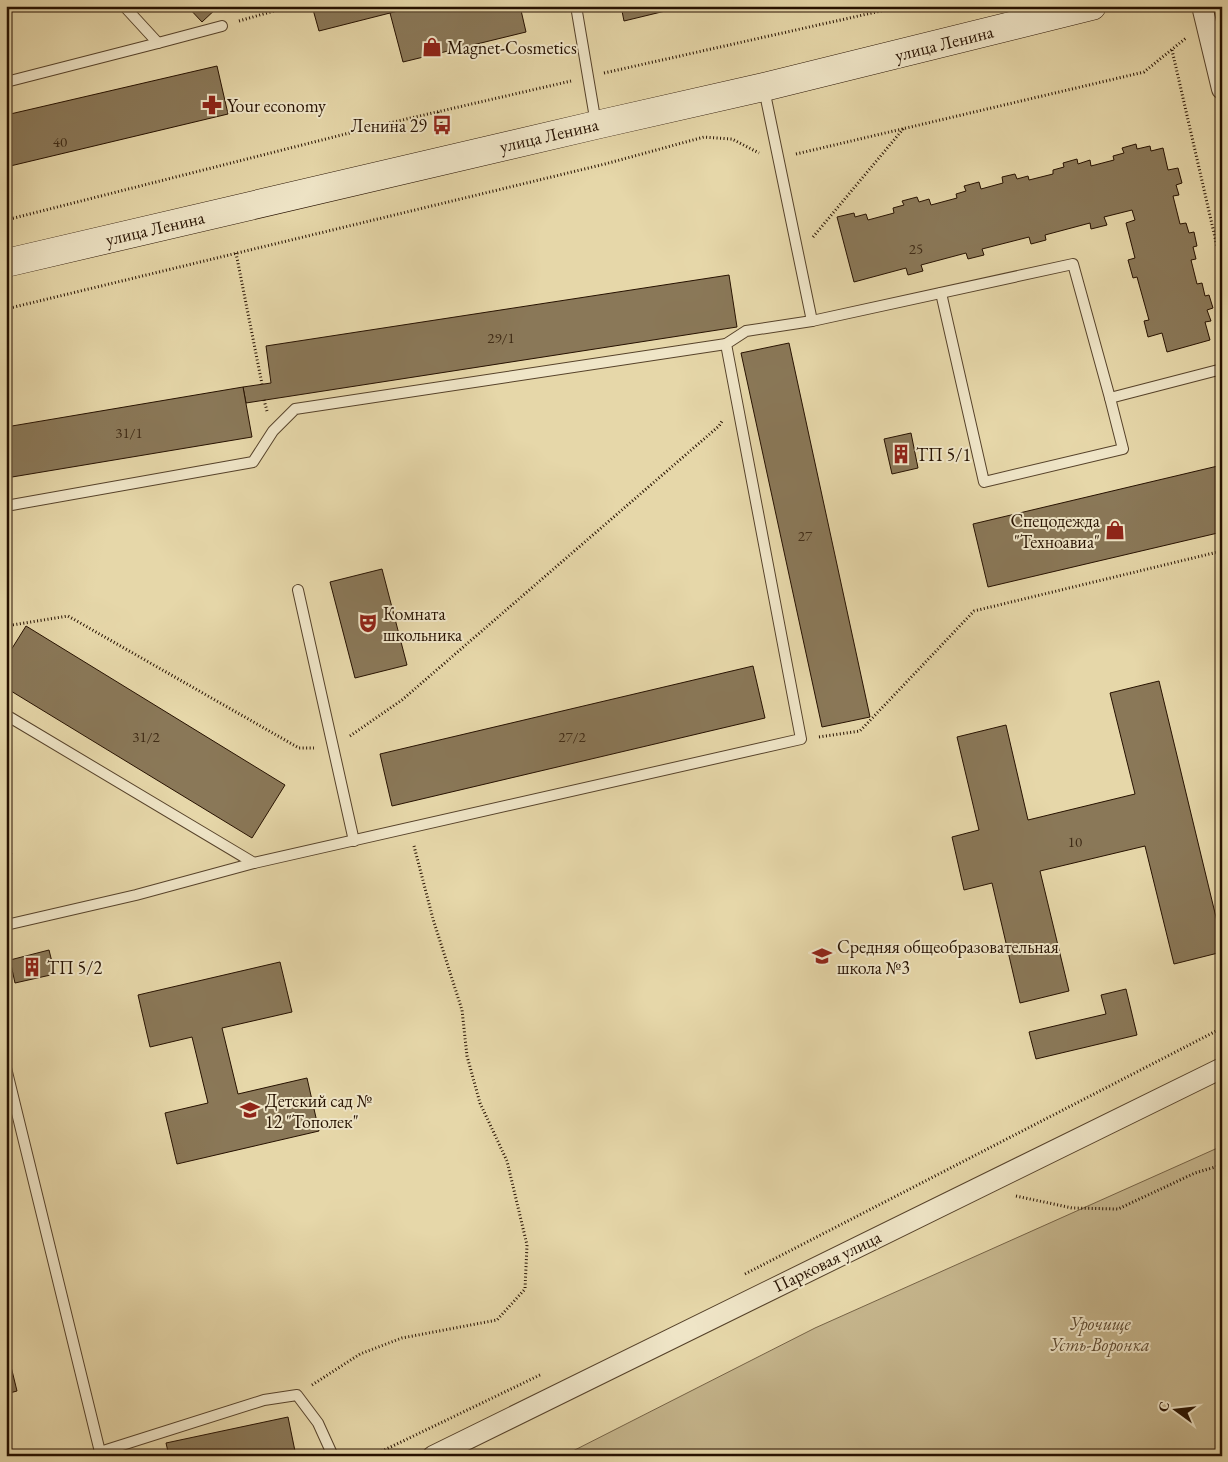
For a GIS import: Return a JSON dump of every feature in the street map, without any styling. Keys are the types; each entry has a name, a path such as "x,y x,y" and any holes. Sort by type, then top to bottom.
{"main road":[{"name":"улица Ленина","path":"6,263 764,87 1092,6"}],"street":[{"path":"1204,14 1222,89"},
{"name":"Парковая улица","path":"434,1456 1222,1068"}],"lane":[{"path":"124,6 158,43"},
{"path":"576,6 596,125"},
{"path":"6,82 222,26"},
{"path":"764,87 812,321"},
{"path":"6,506 253,462 273,431 295,409 726,344 746,331 812,321 1073,264 1123,449 984,482 942,293"},
{"path":"6,925 136,895 254,863 801,739 726,344"},
{"path":"1110,398 1222,369"},
{"path":"298,590 354,841"},
{"path":"6,715 254,863"},
{"path":"6,1068 100,1454 264,1400 297,1395 318,1423 333,1456"}],"path":[{"path":"222,26 284,8 284,6"},
{"path":"6,220 438,112 903,6"},
{"path":"6,309 605,164 704,137 732,139 754,152 779,158 1144,72 1172,50 1204,14"},
{"path":"1172,50 1222,268"},
{"path":"438,112 442,125"},
{"path":"798,254 904,128"},
{"path":"236,253 262,384"},
{"path":"6,626 68,616 299,748 333,748 402,700 719,426 736,399"},
{"path":"801,739 860,731 974,611 1222,551"},
{"path":"297,1395 360,1354 402,1338 497,1320 525,1289 527,1246 507,1161 480,1103 467,1056 462,1010 433,919 409,828"},
{"path":"743,1275 1222,1028"},
{"path":"978,1187 1072,1208 1118,1209 1194,1173 1222,1165"},
{"path":"372,1456 548,1371"}],"green space":[{"name":"Урочище Усть-Воронка","path":"1222,1146 1222,1456 563,1456 815,1328"}],"building":[{"path":"187,6 219,6 202,22"},
{"path":"312,6 389,6 390,13 319,31"},
{"name":"Magnet-Cosmetics","path":"417,6 520,6 526,32 403,62 390,13"},
{"path":"621,6 686,6 624,21"},
{"path":"217,66 228,114 6,167 6,115"},
{"path":"1136,144 1137,149 1150,146 1151,151 1163,148 1168,170 1178,168 1182,183 1176,185 1179,195 1173,196 1180,224 1186,223 1189,233 1194,232 1197,246 1193,247 1196,259 1191,260 1197,284 1202,283 1205,296 1209,295 1213,308 1207,310 1211,321 1205,322 1210,340 1167,352 1162,333 1148,337 1144,321 1149,320 1137,277 1133,278 1128,260 1135,258 1126,223 1135,220 1132,210 1104,217 1107,225 1091,229 1090,223 1045,235 1046,240 1031,244 1029,237 982,249 984,255 968,259 966,253 921,265 923,271 908,275 906,268 854,282 837,217 854,213 855,217 866,214 868,220 894,213 893,208 904,205 902,201 917,197 919,202 929,199 931,205 957,198 956,194 966,191 964,186 979,182 981,189 1003,183 1002,177 1015,174 1017,179 1028,176 1029,180 1053,174 1053,170 1064,167 1063,163 1077,159 1078,164 1090,160 1091,166 1114,160 1113,156 1124,153 1122,148"},
{"path":"729,275 737,327 246,403 243,387 271,383 266,346"},
{"path":"789,343 870,717 822,727 741,353"},
{"path":"243,387 252,437 6,478 6,427"},
{"name":"ТП 5/1","path":"911,433 918,468 892,474 884,439"},
{"path":"1222,465 1222,532 988,587 973,524"},
{"name":"Комната школьника","path":"382,569 407,665 355,678 330,582"},
{"path":"26,626 285,785 252,838 6,688 6,658"},
{"path":"753,666 765,718 392,806 380,754"},
{"path":"1159,681 1222,942 1222,952 1174,964 1145,846 1040,871 1069,991 1020,1003 992,883 964,890 952,837 979,830 957,737 1006,725 1028,820 1135,794 1110,693"},
{"path":"6,849 12,853 6,862"},
{"name":"ТП 5/2","path":"49,950 55,974 15,983 10,960"},
{"path":"280,962 292,1012 222,1028 238,1094 307,1078 319,1131 177,1164 165,1113 208,1103 192,1037 150,1047 138,995"},
{"path":"1126,989 1137,1035 1036,1059 1029,1032 1106,1014 1101,995"},
{"path":"6,1346 17,1391 6,1394"},
{"path":"288,1417 296,1456 169,1456 166,1443"}],"place":[{"name":"Magnet-Cosmetics","path":"432,47"},
{"name":"Your economy","path":"212,105"},
{"name":"Ленина 29","path":"442,125"},
{"name":"ТП 5/1","path":"901,454"},
{"name":"Спецодежда \"Техноавиа\"","path":"1115,530"},
{"name":"Комната школьника","path":"368,623"},
{"name":"Средняя общеобразовательная школа №3","path":"822,956"},
{"name":"ТП 5/2","path":"32,967"},
{"name":"Детский сад № 12 \"Тополек\"","path":"250,1110"}]}
